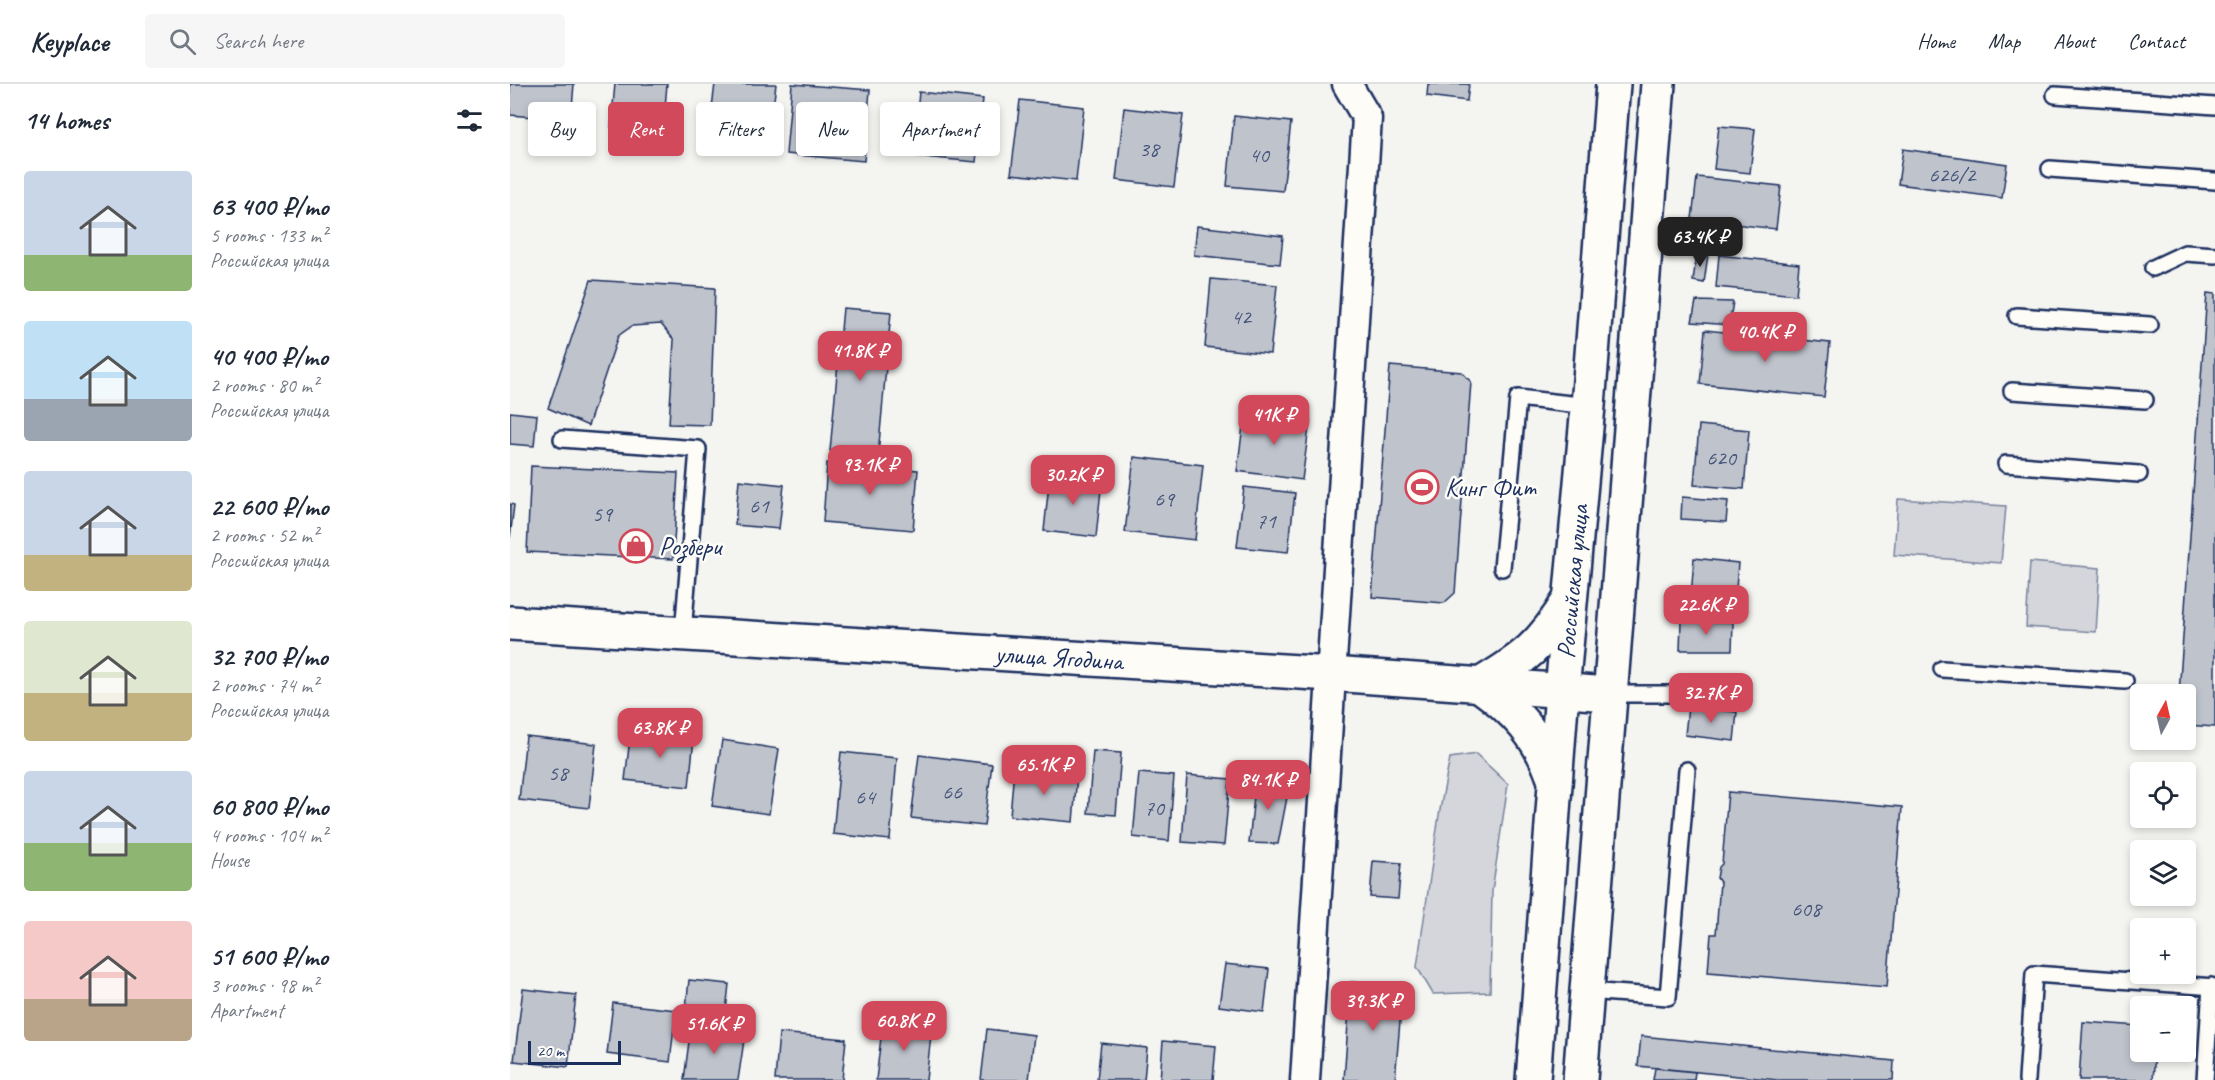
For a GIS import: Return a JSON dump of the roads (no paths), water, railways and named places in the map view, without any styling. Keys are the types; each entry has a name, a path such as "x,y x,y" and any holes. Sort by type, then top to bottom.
{"main road":[{"name":"Российская улица","path":"1533,1080 1562,691 1588,406 1613,84"},
{"name":"Российская улица","path":"1580,1080 1658,84"},
{"path":"1555,781 1548,761 1531,731 1506,703 1480,685 1522,659 1536,646 1551,630 1570,598"},
{"name":"улица Ягодина","path":"510,623 1332,674 1609,694"}],"street":[{"path":"1305,1080 1367,118 1347,84"}],"lane":[{"path":"2055,95 2215,106"},
{"path":"2050,170 2215,181"},
{"path":"2153,268 2186,253 2215,255"},
{"path":"2017,316 2150,325"},
{"path":"2012,391 2145,400"},
{"path":"1502,568 1518,398 1588,406"},
{"path":"562,439 698,449 683,633"},
{"path":"2006,464 2139,474"},
{"path":"1942,669 2125,681"},
{"path":"1609,694 1702,694"},
{"path":"1587,991 1668,997 1687,770"},
{"path":"2027,1080 2034,974 2213,986 2205,1080"}],"place":[{"name":"Кинг Фит","path":"1422,487"},
{"name":"Розбери","path":"636,546"}]}
